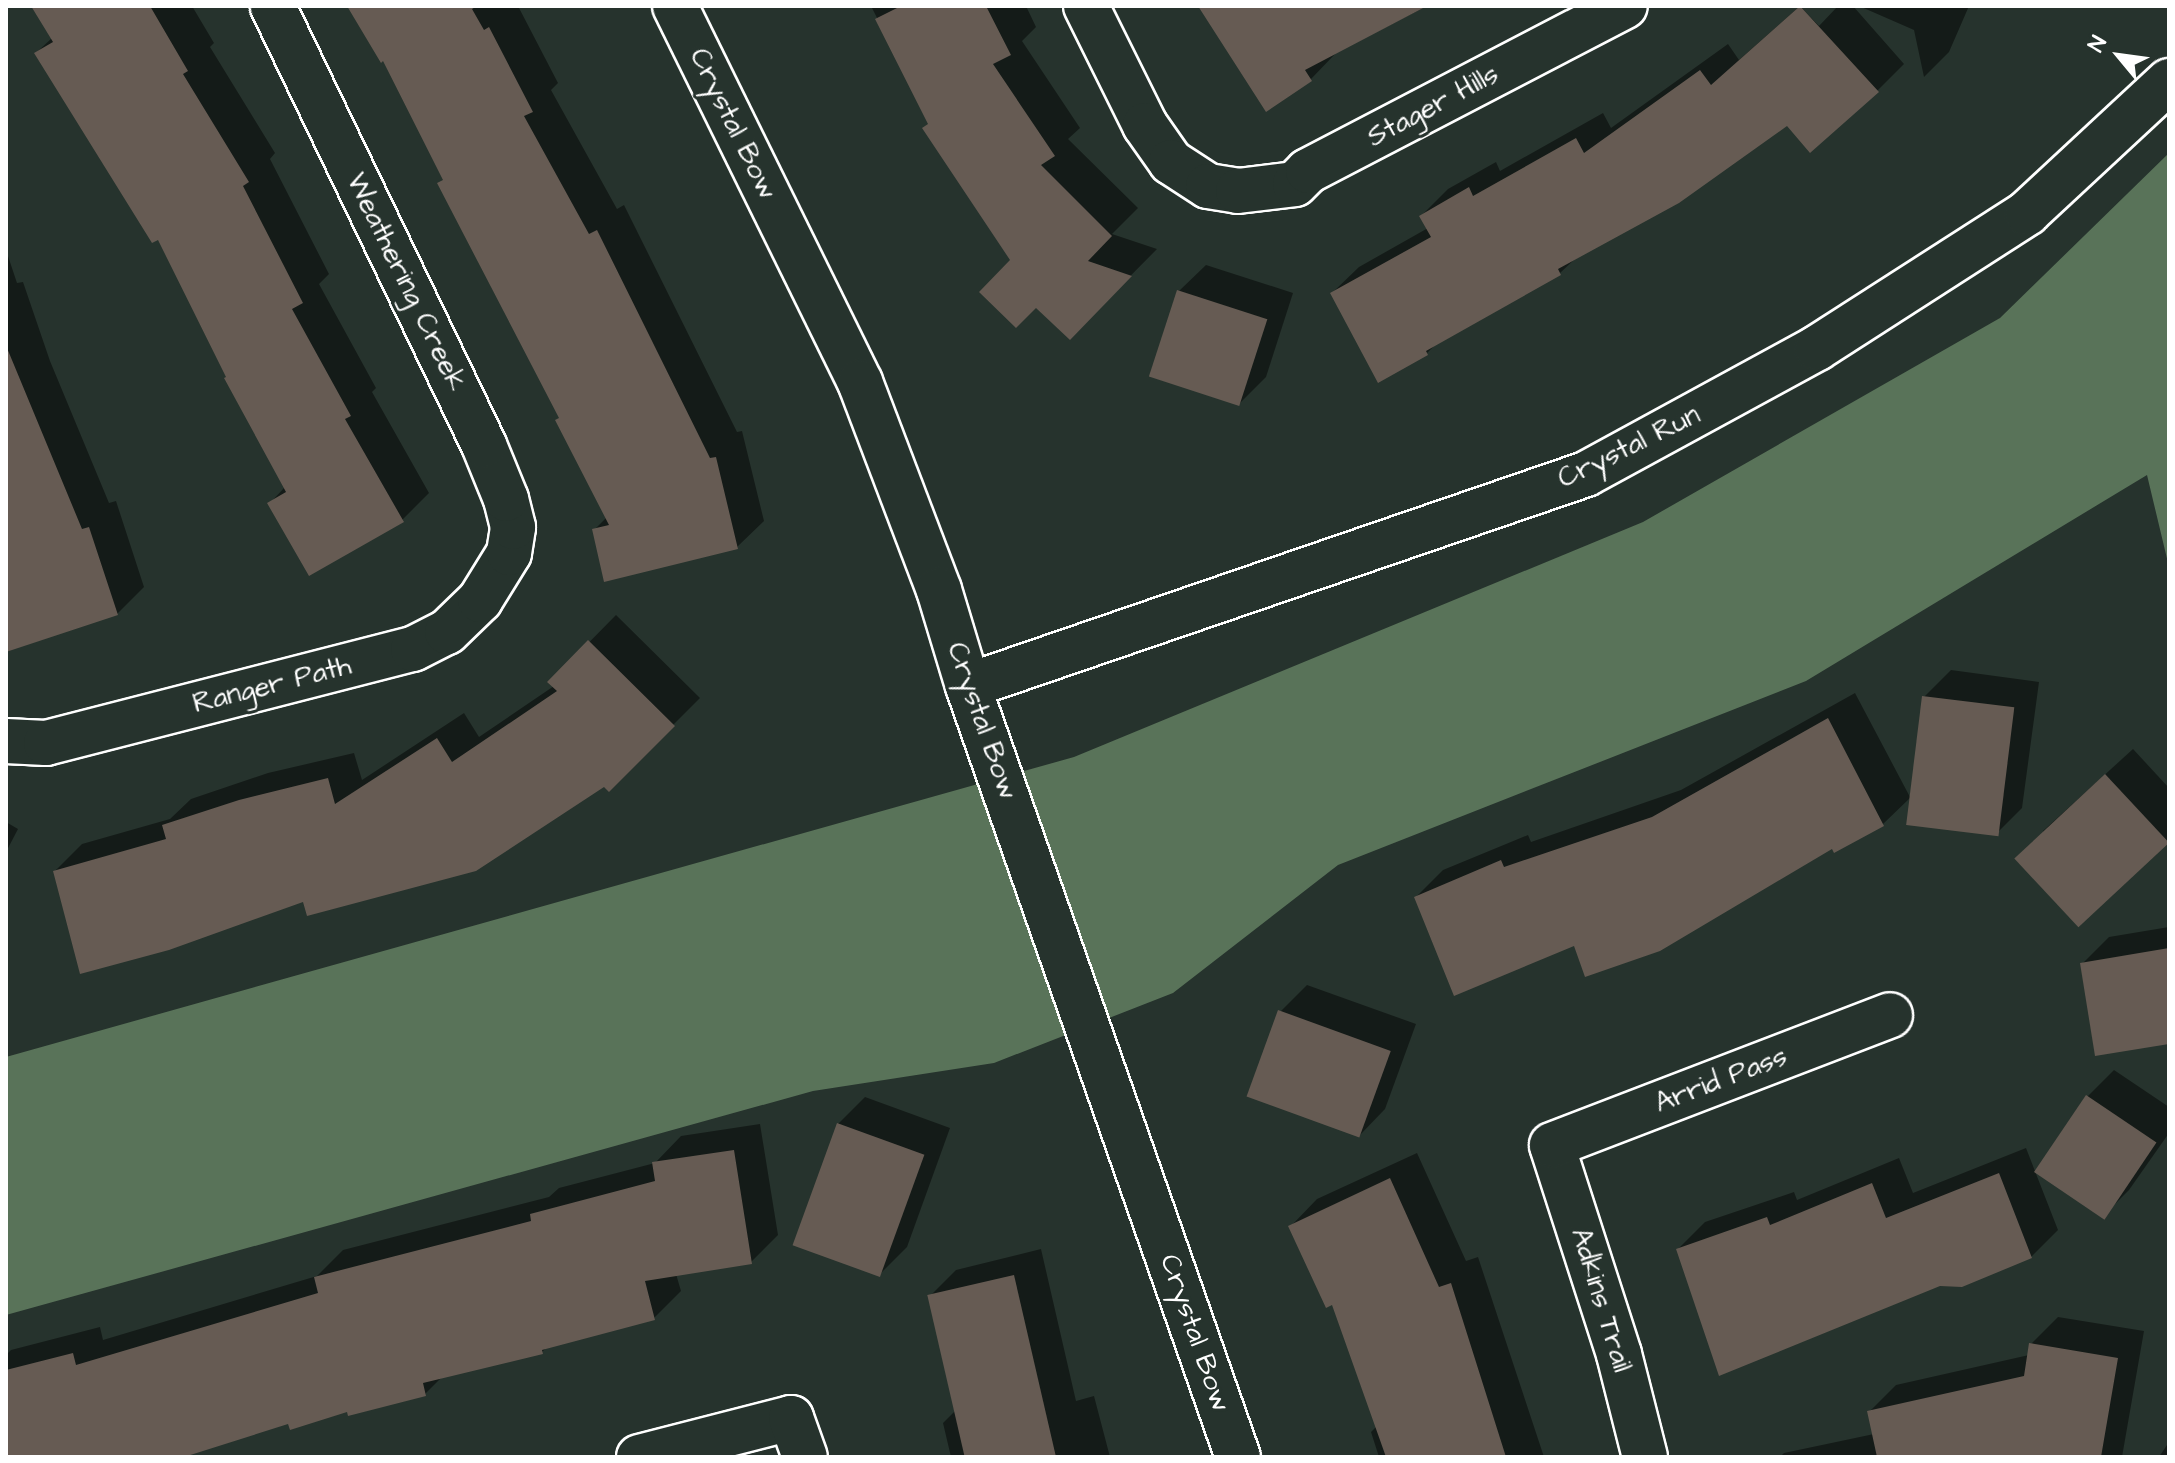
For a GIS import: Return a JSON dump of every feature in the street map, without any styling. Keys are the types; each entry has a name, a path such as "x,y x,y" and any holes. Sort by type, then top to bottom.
{"street":[{"name":"Weathering Creek","path":"273,6 501,485 513,527 504,563"},
{"name":"Crystal Bow","path":"675,6 860,382 939,590 968,686 1238,1457"},
{"name":"Stager Hills","path":"1086,6 1145,125 1171,162 1208,186 1238,191 1295,184 1308,171 1625,6"},
{"name":"Crystal Run","path":"968,686 1586,474 1817,348 2027,213 2169,81"},
{"name":"Ranger Path","path":"6,741 46,743 413,649 447,632 480,600 504,563"},
{"name":"Arrid Pass","path":"1552,1145 1890,1015"},
{"name":"Adkins Trail","path":"1552,1145 1619,1354 1645,1457"},
{"path":"639,1457 798,1438"}],"green space":[{"path":"2169,153 2169,567 2147,475 1806,681 1338,865 1173,993 994,1063 813,1091 6,1315 6,1057 1074,757 1643,522 2000,318"}],"building":[{"path":"31,6 150,6 188,71 183,74 249,182 243,186 303,303 292,309 351,416 345,419 404,522 309,576 267,503 286,492 224,378 158,240 152,243 34,53 53,42"},
{"path":"347,6 477,6 472,9 484,30 489,27 533,112 524,116 589,234 597,230 710,458 716,457 738,549 604,582 592,529 609,525 555,420 559,418 437,183 443,180 383,61 381,63"},
{"path":"901,6 986,6 1011,55 993,64 1055,156 1041,165 1112,236 1088,261 1132,276 1070,340 1036,308 1016,328 979,292 1010,260 922,128 928,124 875,19"},
{"path":"1198,6 1427,6 1305,70 1312,81 1266,112"},
{"path":"1800,6 1879,92 1810,153 1787,126 1679,203 1558,269 1561,275 1426,351 1428,355 1378,383 1330,293 1431,237 1419,216 1469,187 1473,196 1576,138 1584,153 1700,70 1711,85"},
{"path":"1177,290 1267,319 1239,406 1149,377"},
{"path":"7,348 82,529 89,527 118,615 6,652"},
{"path":"588,640 675,726 609,792 604,787 476,871 307,916 303,902 169,950 80,974 53,871 166,839 162,825 239,800 328,778 335,804 437,738 452,762 557,691 547,682"},
{"path":"1922,696 2014,707 1998,836 1906,825"},
{"path":"1828,718 1884,826 1834,853 1832,849 1660,951 1585,977 1574,946 1454,996 1414,897 1501,860 1504,867 1652,817"},
{"path":"2105,774 2169,843 2078,927 2014,859"},
{"path":"2169,948 2169,1044 2095,1056 2080,963"},
{"path":"1278,1010 1391,1051 1359,1137 1247,1096"},
{"path":"2086,1095 2156,1143 2104,1220 2034,1172"},
{"path":"837,1123 924,1155 880,1277 793,1245"},
{"path":"734,1150 752,1264 645,1281 655,1320 542,1350 543,1354 423,1383 426,1396 348,1416 347,1412 290,1430 288,1424 184,1457 6,1457 6,1370 73,1353 76,1365 318,1293 314,1277 531,1221 530,1214 655,1181 652,1162"},
{"path":"1999,1173 2032,1258 1962,1287 1940,1286 1719,1376 1676,1249 1767,1217 1770,1225 1872,1183 1886,1218"},
{"path":"1390,1178 1439,1287 1451,1283 1506,1457 1386,1457 1332,1305 1326,1308 1288,1226"},
{"path":"1014,1275 1056,1457 965,1457 927,1295"},
{"path":"2029,1343 2118,1358 2101,1457 1877,1457 1867,1411 2024,1376"}]}
